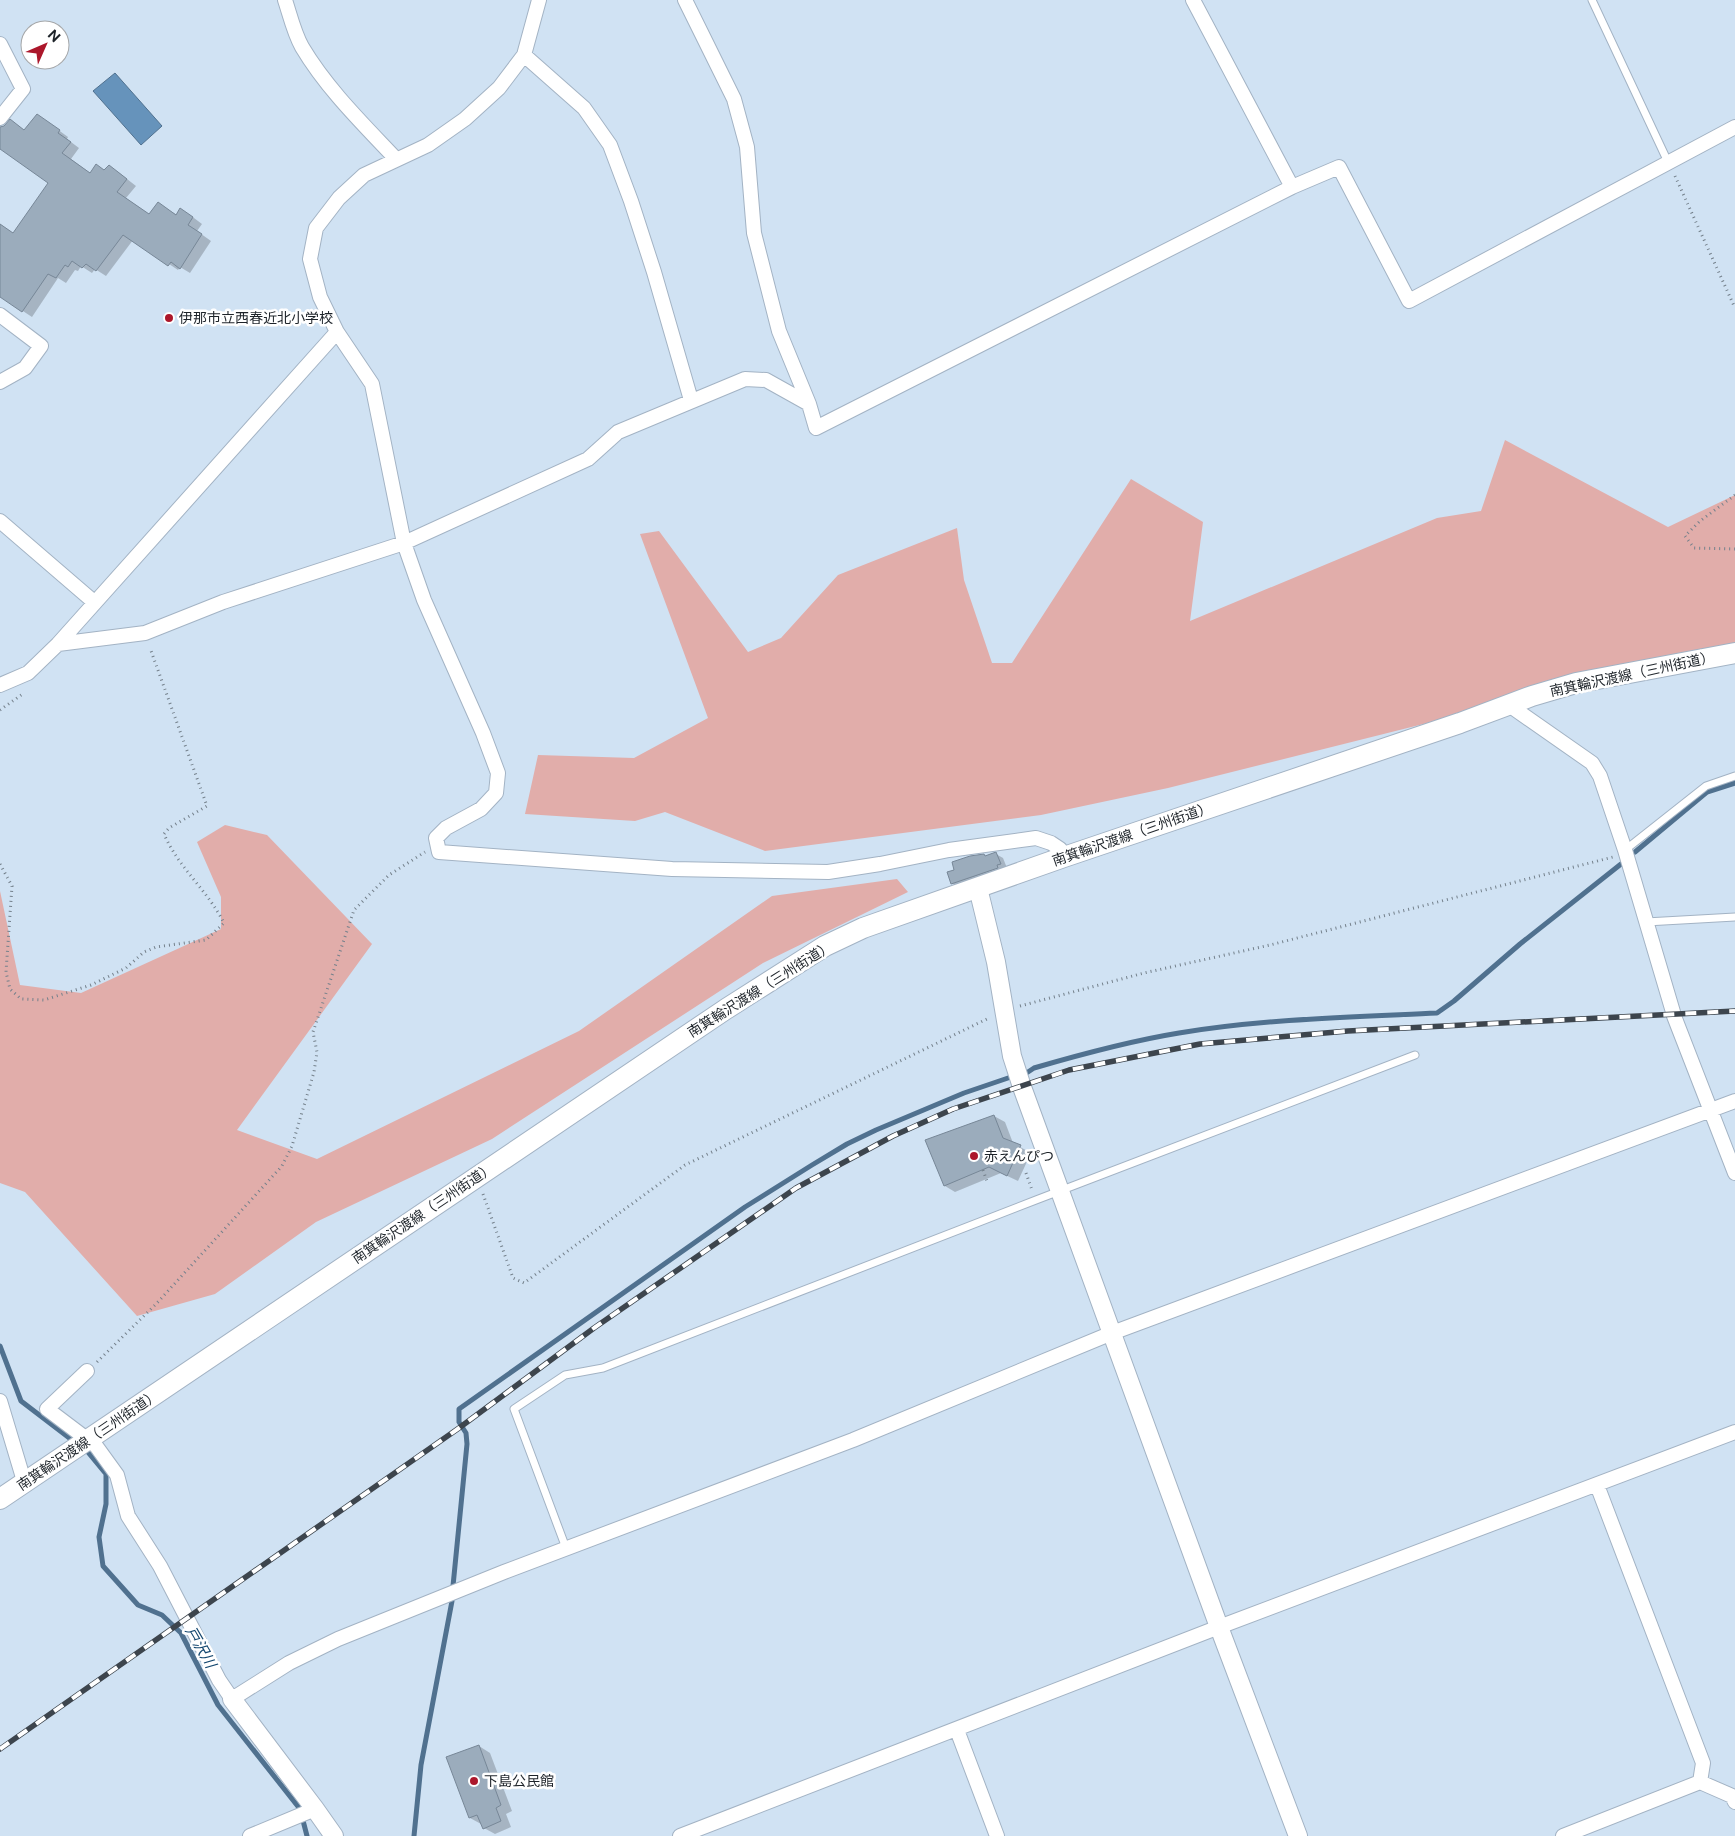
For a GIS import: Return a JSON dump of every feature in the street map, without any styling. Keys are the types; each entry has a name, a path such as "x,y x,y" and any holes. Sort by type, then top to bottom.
{"main road":[{"name":"南箕輪沢渡線（三州街道）","path":"0,1499 773,978 825,946 863,928 1532,696 1576,683 1735,653"}],"street":[{"path":"285,0 301,46 350,110 396,159"},
{"path":"540,0 524,55 499,88 465,119 428,145 364,175 338,198 316,228 310,259 320,297 337,332 372,384 404,543 424,600 483,733 498,773 496,793 481,809 446,828 436,838 439,852 672,870 828,872 949,850 1036,838 1052,843 1060,849 1064,857"},
{"path":"685,0 734,99 747,147 754,233 779,331 809,404 816,428 1292,187 1338,167 1409,301 1735,127"},
{"path":"1193,0 1292,187"},
{"path":"0,44 23,89 0,118"},
{"path":"524,55 584,108 610,145 631,201 654,272 691,400"},
{"path":"0,315 41,346 24,368 0,382"},
{"path":"0,684 28,673 58,644 337,332"},
{"path":"58,644 144,633 223,602 404,543 588,459 618,432 745,378 766,380 809,404"},
{"path":"0,521 94,602"},
{"path":"1509,705 1592,763 1600,776 1674,1014 1735,1173"},
{"path":"978,888 996,962 1012,1056 1059,1191 1298,1836"},
{"path":"232,1698 289,1663 338,1639 566,1548 853,1440 1112,1333 1735,1101"},
{"path":"88,1371 47,1409 96,1446 117,1474 128,1516 160,1566 219,1680 312,1810 334,1836"},
{"path":"0,1401 24,1482"},
{"path":"680,1836 1219,1627 1735,1432"},
{"path":"1597,1485 1703,1763 1700,1782"},
{"path":"957,1730 997,1836"},
{"path":"1563,1836 1700,1782 1732,1796 1735,1802"},
{"path":"250,1836 312,1810"}],"lane":[{"path":"1592,0 1668,162"},
{"path":"1624,850 1706,786 1735,776"},
{"path":"1645,922 1735,917"},
{"path":"566,1548 514,1409 565,1375 603,1368 1059,1191 1416,1056"}],"path":[{"path":"1668,162 1735,308"},
{"path":"1735,494 1700,521 1685,536 1694,548 1735,549"},
{"path":"0,864 12,886 6,972 10,989 21,999 44,1000 91,985 126,968 144,952 156,947 206,940 224,924 218,910 170,849 164,834 168,828 207,806 144,633"},
{"path":"88,1371 157,1303 282,1166 292,1146 314,1072 317,1052 313,1032 354,910 389,875 438,844"},
{"path":"983,1170 988,1184"},
{"path":"1026,1173 1036,1200"}],"shaded area":[{"path":"1505,440 1668,527 1735,495 1735,646 1168,788 1041,815 765,851 665,812 635,821 525,814 538,755 634,758 708,718 640,534 659,531 748,652 781,638 838,575 957,528 964,580 992,663 1012,663 1131,479 1203,522 1190,621 1437,518 1481,511"},
{"path":"225,825 267,835 372,944 237,1130 317,1159 579,1031 772,896 897,879 908,892 763,963 492,1139 316,1222 215,1294 137,1316 25,1192 0,1183 0,891 20,985 81,993 221,929 221,897 197,842"}],"water":[{"path":"115,73 162,126 141,145 93,91"}],"building":[{"path":"37,114 60,130 58,133 71,142 62,153 90,173 96,164 104,170 109,165 127,179 117,192 149,214 158,202 176,215 180,208 193,217 188,225 202,234 180,269 171,262 168,266 123,235 96,271 86,264 82,268 72,261 68,267 65,265 56,278 48,274 22,312 0,297 0,224 13,233 48,183 0,149 0,127 4,126 10,119 24,130"},
{"path":"996,852 1001,864 997,865 998,868 951,884 947,872 954,870 952,862 970,856 984,854 985,856"},
{"name":"赤えんぴつ","path":"994,1115 1003,1138 1021,1145 1007,1176 989,1167 944,1186 925,1140"},
{"name":"下島公民館","path":"479,1745 501,1805 496,1808 501,1821 483,1829 477,1815 469,1818 446,1757"}],"waterway":[{"path":"1635,852 1707,792 1735,783"},
{"path":"1025,1074 1034,1068 1088,1053 1142,1040 1211,1028 1340,1017 1437,1013 1621,864"},
{"path":"453,1586 467,1444 466,1433 459,1422 459,1409 745,1207 812,1165 847,1144 876,1130 964,1093 1011,1077"},
{"name":"戸沢川","path":"0,1346 21,1401 72,1440"},
{"name":"戸沢川","path":"87,1451 106,1474 106,1504 99,1537 103,1566 138,1605 162,1615 181,1633 218,1705 300,1809 307,1836"},
{"path":"414,1836 421,1765 452,1601"}],"railway":[{"path":"0,1749 459,1428 594,1328 796,1188 893,1136 953,1109 1069,1070 1200,1044 1348,1031 1735,1011"}],"place":[{"name":"伊那市立西春近北小学校","path":"169,318"},
{"name":"赤えんぴつ","path":"974,1156"},
{"name":"下島公民館","path":"474,1781"}]}
